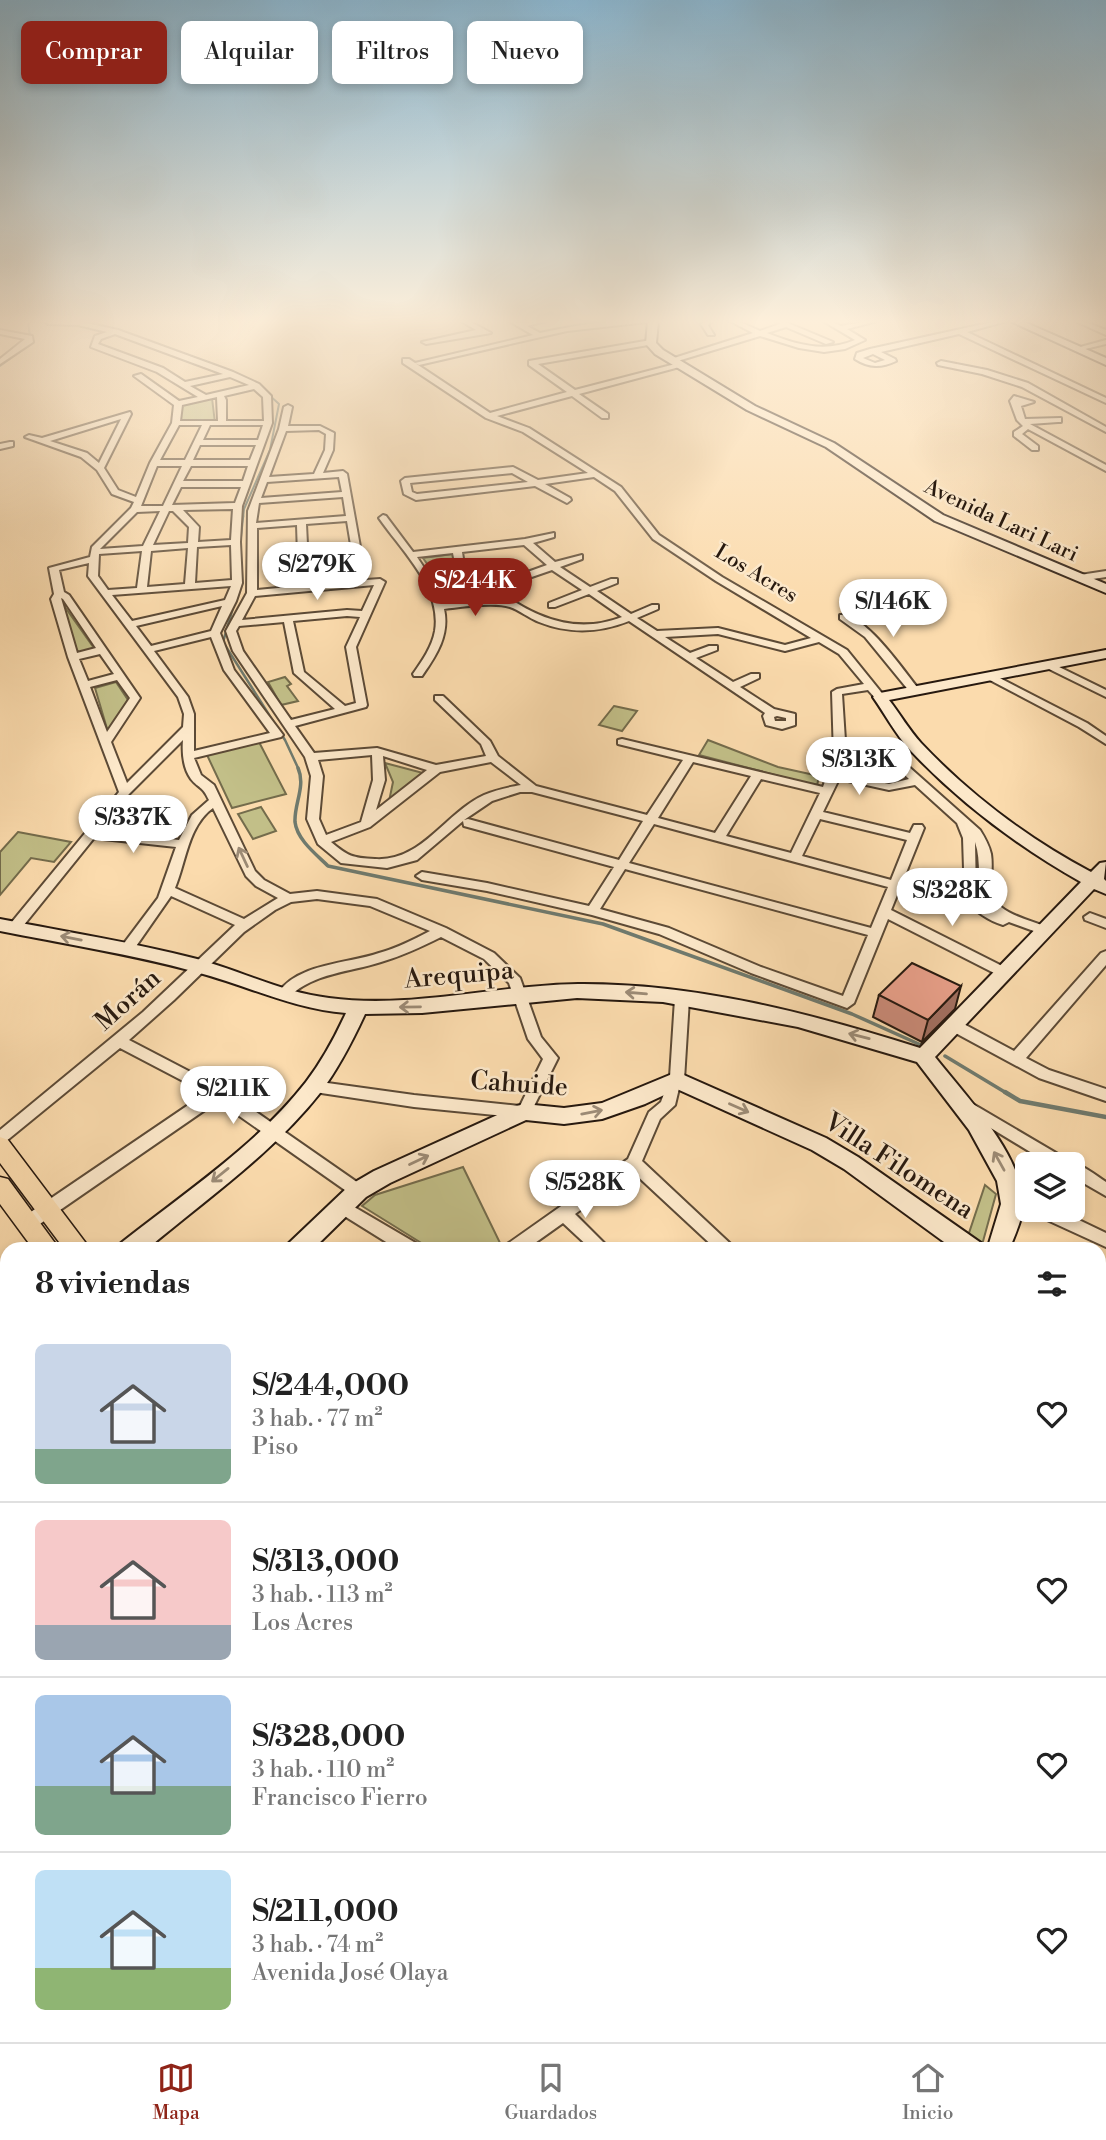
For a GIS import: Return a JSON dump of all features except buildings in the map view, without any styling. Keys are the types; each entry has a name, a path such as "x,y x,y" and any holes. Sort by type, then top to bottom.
{"main road":[{"path":"0,1146 73,1242"},
{"path":"0,1185 42,1242"}],"street":[{"path":"42,441 124,416"},
{"path":"100,468 127,416"},
{"path":"176,416 176,423 154,463 137,505 94,555 93,576 183,697 188,715 188,757 196,777 208,785 250,873 260,883 288,898 317,895 356,899 388,908 489,956 515,981 535,1039 551,1058 524,1112 382,1177 351,1199 305,1242"},
{"path":"222,416 222,423"},
{"path":"188,757 278,735 229,670 215,633 237,583 235,542 238,506 268,424 268,416"},
{"path":"286,416 266,480 252,511 252,593 233,624 233,638 238,651 312,757 317,776 313,819 322,841 345,860 398,863 414,857 462,816 488,798 532,788 895,885"},
{"name":"Los Acres","path":"490,416 526,430 618,489 656,537 719,579 843,652 914,745 968,796 1049,856 1099,884"},
{"name":"Avenida Lari Lari","path":"769,416 830,445 939,518 1106,589"},
{"path":"1022,416 1025,424 1105,466"},
{"path":"1081,416 1106,430"},
{"path":"1035,448 1017,434 1025,424 1058,420"},
{"path":"176,423 268,424"},
{"path":"142,590 147,548 172,508 177,484 207,423"},
{"path":"283,429 320,428 330,433 329,450 318,475"},
{"path":"29,437 81,454 100,468 115,492 137,505 172,508 238,506"},
{"path":"198,443 261,442"},
{"path":"0,447 10,444"},
{"path":"154,463 254,463"},
{"path":"567,500 535,482 513,470 405,481 408,494 416,497 481,491 535,482 594,475"},
{"path":"266,480 342,474 362,583"},
{"path":"177,484 244,484"},
{"path":"257,501 347,494"},
{"path":"129,625 177,600 190,586 194,527 172,508"},
{"path":"252,526 351,517"},
{"path":"383,518 424,572 439,607 440,633 418,674"},
{"path":"301,522 304,587"},
{"path":"411,555 526,542 551,535"},
{"path":"125,792 73,657 56,599 59,594 53,569 94,555 147,548 235,542"},
{"path":"526,542 553,566 691,656 772,713"},
{"path":"457,550 459,566 511,604 549,622 573,628 605,626 655,607"},
{"path":"514,580 579,556"},
{"path":"1080,578 1106,574"},
{"path":"552,605 614,581"},
{"path":"252,593 380,582 351,647 362,705 288,724"},
{"path":"190,586 237,583"},
{"path":"106,593 142,590 177,600 231,601"},
{"path":"59,594 66,597 135,698 106,742"},
{"path":"439,607 475,603 511,604"},
{"path":"233,624 347,613 367,614"},
{"path":"844,617 869,635 914,690"},
{"path":"288,619 299,673 342,709"},
{"path":"658,634 718,631 785,648 822,638"},
{"path":"148,650 215,633"},
{"path":"691,656 713,648"},
{"path":"73,657 102,650"},
{"path":"794,859 835,775 840,756 837,692 914,690 1106,654"},
{"path":"1049,664 1106,694"},
{"path":"84,685 120,676"},
{"path":"734,686 755,676"},
{"path":"990,676 1083,725 1106,741"},
{"path":"439,698 486,743 493,758 532,788"},
{"path":"7,926 125,792 188,728"},
{"path":"622,742 827,792"},
{"path":"312,757 377,751 436,769"},
{"path":"366,824 379,780 377,751"},
{"path":"322,841 366,824 436,769 493,758"},
{"path":"592,911 691,758"},
{"path":"896,761 962,822 970,838 970,897 987,914 1040,933"},
{"path":"718,839 757,775"},
{"path":"835,775 889,787 917,781"},
{"path":"127,949 169,890 181,844 206,806 216,801"},
{"path":"422,876 487,887 592,911 663,931 756,970 846,1003 916,833 816,814"},
{"path":"468,823 875,933"},
{"path":"89,834 181,844"},
{"path":"1015,1193 998,1158 924,1057 1005,974 1040,933 1099,884 1106,867"},
{"path":"169,890 244,924"},
{"name":"Morán","path":"0,1138 120,1041 202,967 244,924 271,905 288,898"},
{"path":"884,912 1005,974"},
{"path":"1090,917 1106,924"},
{"name":"Arequipa","path":"7,926 127,949 202,967 329,1005 446,1006 575,991 633,992 775,1016 869,1039 924,1057"},
{"path":"285,993 290,986 305,978 388,956 441,931"},
{"path":"1016,1059 1106,956"},
{"path":"523,1242 634,1163 654,1116 668,1105 676,1081 682,999"},
{"path":"140,1242 273,1132 313,1087 340,1046 359,1007"},
{"path":"955,1026 1044,1074 1105,1092"},
{"path":"120,1041 218,1093 273,1132 403,1242"},
{"name":"Cahuide","path":"313,1087 414,1101 564,1116 602,1111 638,1099 676,1081"},
{"name":"Villa Filomena","path":"676,1081 819,1144 851,1163 962,1242"},
{"path":"28,1223 218,1093"},
{"path":"956,1100 1043,1152"},
{"path":"634,1163 720,1242"},
{"path":"1085,1176 1106,1189"},
{"path":"563,1213 594,1242"},
{"path":"1002,1242 1015,1214"},
{"path":"1068,1222 1106,1240"}],"shaded area":[{"path":"181,416 214,416 215,423 181,423"},
{"path":"453,554 453,565 498,601 445,603 435,575 423,558"},
{"path":"60,600 96,651 78,654"},
{"path":"285,677 291,684 287,686 298,701 281,705 268,682"},
{"path":"116,682 128,700 108,732 95,688"},
{"path":"614,706 637,711 622,731 599,725"},
{"path":"708,740 778,767 819,776 817,786 699,755"},
{"path":"259,742 286,794 232,808 207,755"},
{"path":"385,763 423,773 388,806 393,782"},
{"path":"261,807 276,831 253,839 238,814"},
{"path":"18,832 71,842 54,862 31,858 0,895 0,852"},
{"path":"463,1167 500,1242 420,1242 362,1206 375,1195"},
{"path":"985,1185 996,1194 983,1242 967,1239"}],"waterway":[{"path":"243,518 244,509 270,450 277,416"},
{"path":"240,544 243,516"},
{"path":"240,584 223,642 285,740 299,770"},
{"path":"298,768 301,782 295,815 297,829 308,847 328,866 603,924 852,1014 921,1045"},
{"path":"945,1056 1008,1094"},
{"path":"1005,1092 1020,1101 1106,1117"}]}
